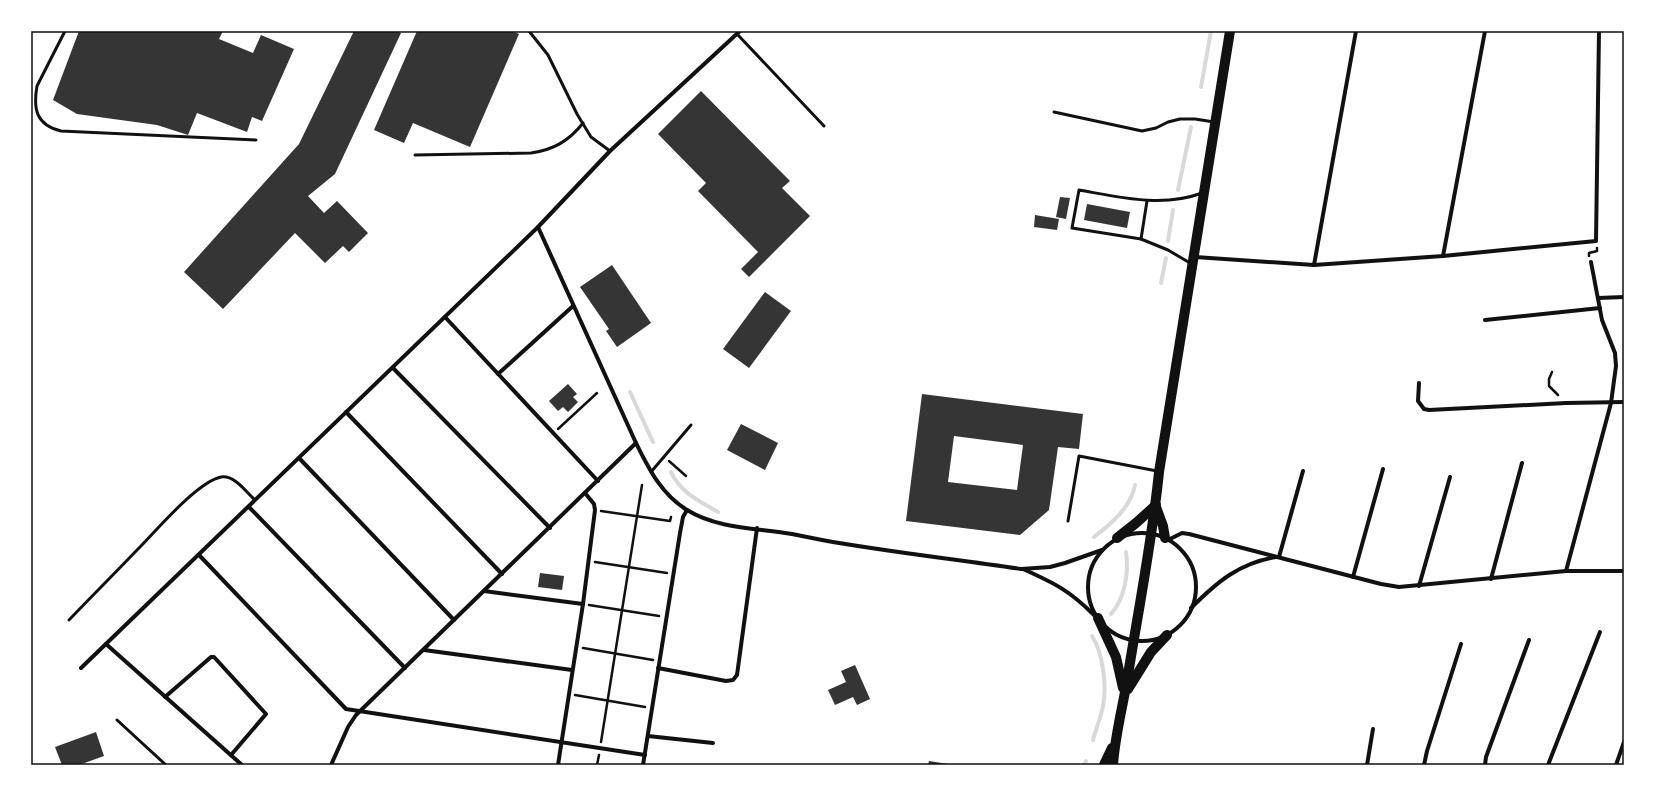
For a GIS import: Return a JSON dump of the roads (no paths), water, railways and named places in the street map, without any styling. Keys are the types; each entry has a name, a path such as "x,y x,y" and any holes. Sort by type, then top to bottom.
{"main road":[{"path":"1113,765 1114,742 1124,696 1156,505 1159,472 1230,31"},
{"path":"1117,538 1156,505"},
{"path":"1156,505 1167,539"},
{"path":"1098,618 1116,657 1124,696"},
{"path":"1124,696 1151,652 1166,635"},
{"path":"1104,765 1114,742"}],"street":[{"path":"1314,265 1356,31"},
{"path":"1443,256 1485,31"},
{"path":"1194,261 1314,265 1443,256 1596,241 1599,31"},
{"path":"82,668 538,227 610,151 739,32"},
{"path":"538,227 636,443 651,472 665,492 687,510 718,523 757,528 846,544 1021,569 1050,567 1102,550"},
{"path":"1566,571 1611,403 1616,366 1615,353 1604,326 1591,262"},
{"path":"1598,298 1624,297"},
{"path":"498,374 573,306"},
{"path":"1485,320 1600,308"},
{"path":"445,317 598,481"},
{"path":"393,368 550,528"},
{"path":"1419,383 1418,401 1424,409 1429,410 1566,403 1624,402"},
{"path":"346,412 502,574"},
{"path":"331,765 351,723 361,711 636,443"},
{"path":"299,458 454,620"},
{"path":"1491,579 1522,463"},
{"path":"1353,577 1383,469"},
{"path":"1279,557 1303,471"},
{"path":"1419,586 1450,477"},
{"path":"558,765 583,604 595,510 594,504 585,494"},
{"path":"249,506 405,668"},
{"path":"643,765 681,523 687,510"},
{"path":"658,668 726,681 733,680 737,675 757,528"},
{"path":"1021,569 1055,583 1069,592 1108,629 1120,636 1133,640 1150,640 1166,635 1177,628 1185,619 1191,608 1195,593 1195,577 1190,562 1181,550 1167,539 1151,534 1140,533 1128,534 1117,538 1102,550 1094,560 1090,572 1088,596 1092,608 1098,618"},
{"path":"1167,539 1182,534 1189,534 1353,577 1399,587 1566,571 1624,571"},
{"path":"199,555 345,708 644,755"},
{"path":"1191,608 1218,584 1240,568 1254,562 1279,557"},
{"path":"484,592 583,604"},
{"path":"1548,765 1600,632"},
{"path":"1484,765 1529,640"},
{"path":"106,644 242,765"},
{"path":"1424,765 1427,751 1461,644"},
{"path":"424,650 572,670"},
{"path":"166,697 211,657 214,657 266,714 230,755"},
{"path":"1367,765 1373,730"},
{"path":"648,736 713,743"},
{"path":"1616,765 1624,742"}],"lane":[{"path":"65,31 40,80 36,95 35,104 37,113 45,125 52,129 61,131 256,140"},
{"path":"529,31 548,55 582,123 591,137 610,151"},
{"path":"739,32 824,126"},
{"path":"1054,112 1142,131 1156,128 1168,122 1180,119 1195,119 1216,123"},
{"path":"415,155 542,152 570,138 582,123"},
{"path":"1194,261 1141,239 1072,228 1078,190 1147,201 1169,200 1205,192"},
{"path":"1141,239 1147,201"},
{"path":"651,472 691,425"},
{"path":"1068,521 1079,456 1159,472"},
{"path":"69,620 169,517 197,491 221,477 233,479 255,500"},
{"path":"117,720 166,765"}],"waterway":[{"path":"1201,87 1211,31"},
{"path":"1178,190 1191,127"},
{"path":"1168,241 1173,210"},
{"path":"1161,283 1166,258"},
{"path":"630,392 653,442"},
{"path":"671,472 679,485 685,491 718,512"},
{"path":"1094,537 1113,521 1125,508 1133,493 1135,485"},
{"path":"1111,614 1120,601 1125,585 1127,568 1126,552"},
{"path":"1092,636 1099,651 1105,689 1102,710 1093,740"},
{"path":"1084,765 1086,761"}]}
